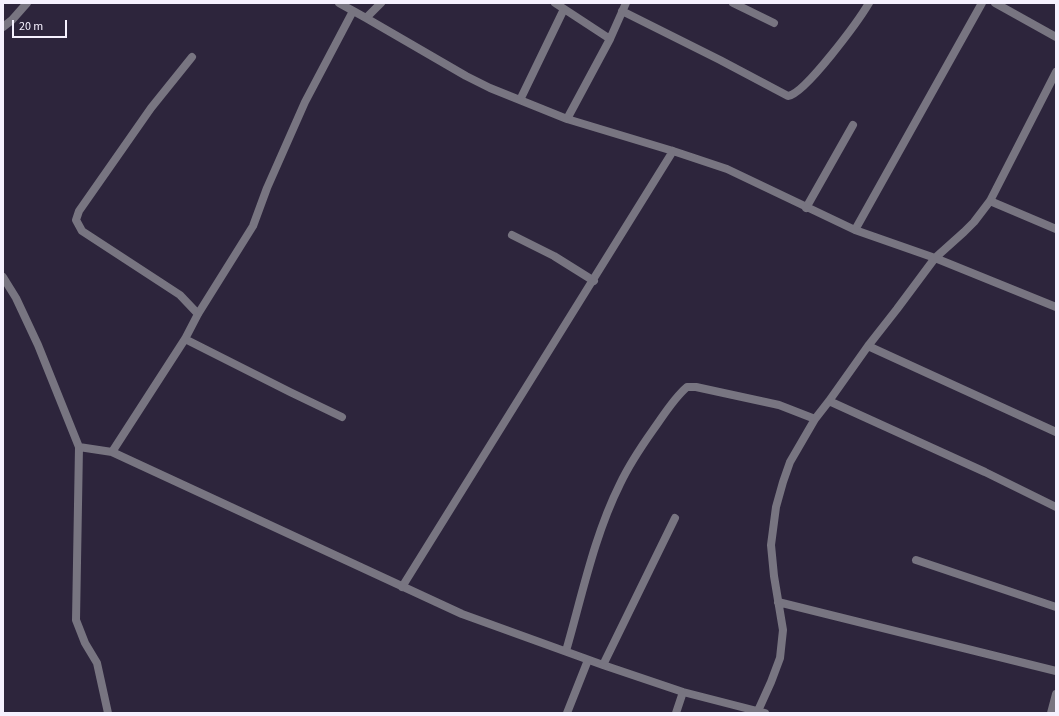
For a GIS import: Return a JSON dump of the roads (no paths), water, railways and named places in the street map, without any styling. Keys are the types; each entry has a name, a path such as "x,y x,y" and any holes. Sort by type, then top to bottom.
{"street":[{"path":"3,27 12,20 27,3"},
{"path":"339,3 466,76 490,88 567,119 673,150 727,169 806,208 855,230 935,258 1056,307"},
{"path":"366,18 381,3"},
{"path":"555,3 610,39"},
{"path":"567,119 610,39 626,3"},
{"path":"733,3 774,23"},
{"path":"622,11 788,96 792,96 832,55 860,18 869,3"},
{"path":"855,230 982,3"},
{"path":"995,3 1056,37"},
{"path":"520,100 564,9"},
{"path":"112,452 185,339 198,314 253,226 267,188 305,102 353,11"},
{"path":"192,57 151,108 79,211 76,220 82,230 175,292 198,314"},
{"path":"79,447 112,452 462,614 588,660 683,692 760,712 780,658 784,630 774,576 771,545 776,507 790,462 815,419 935,258 974,222 990,201 1056,72"},
{"path":"806,208 853,125"},
{"path":"402,587 594,281 673,150"},
{"path":"990,201 1056,229"},
{"path":"512,236 554,256 594,281"},
{"path":"3,277 16,298 38,344 79,447 76,620 84,643 97,663 108,713"},
{"path":"185,339 342,417"},
{"path":"868,346 1056,432"},
{"path":"566,652 592,559 606,516 620,484 638,453 676,396 687,387 696,387 779,405 815,419"},
{"path":"829,401 985,472 1056,507"},
{"path":"603,665 675,518"},
{"path":"916,560 1056,607"},
{"path":"778,602 1056,670"},
{"path":"567,713 588,660"},
{"path":"676,713 683,692"},
{"path":"1051,713 1056,694"}]}
